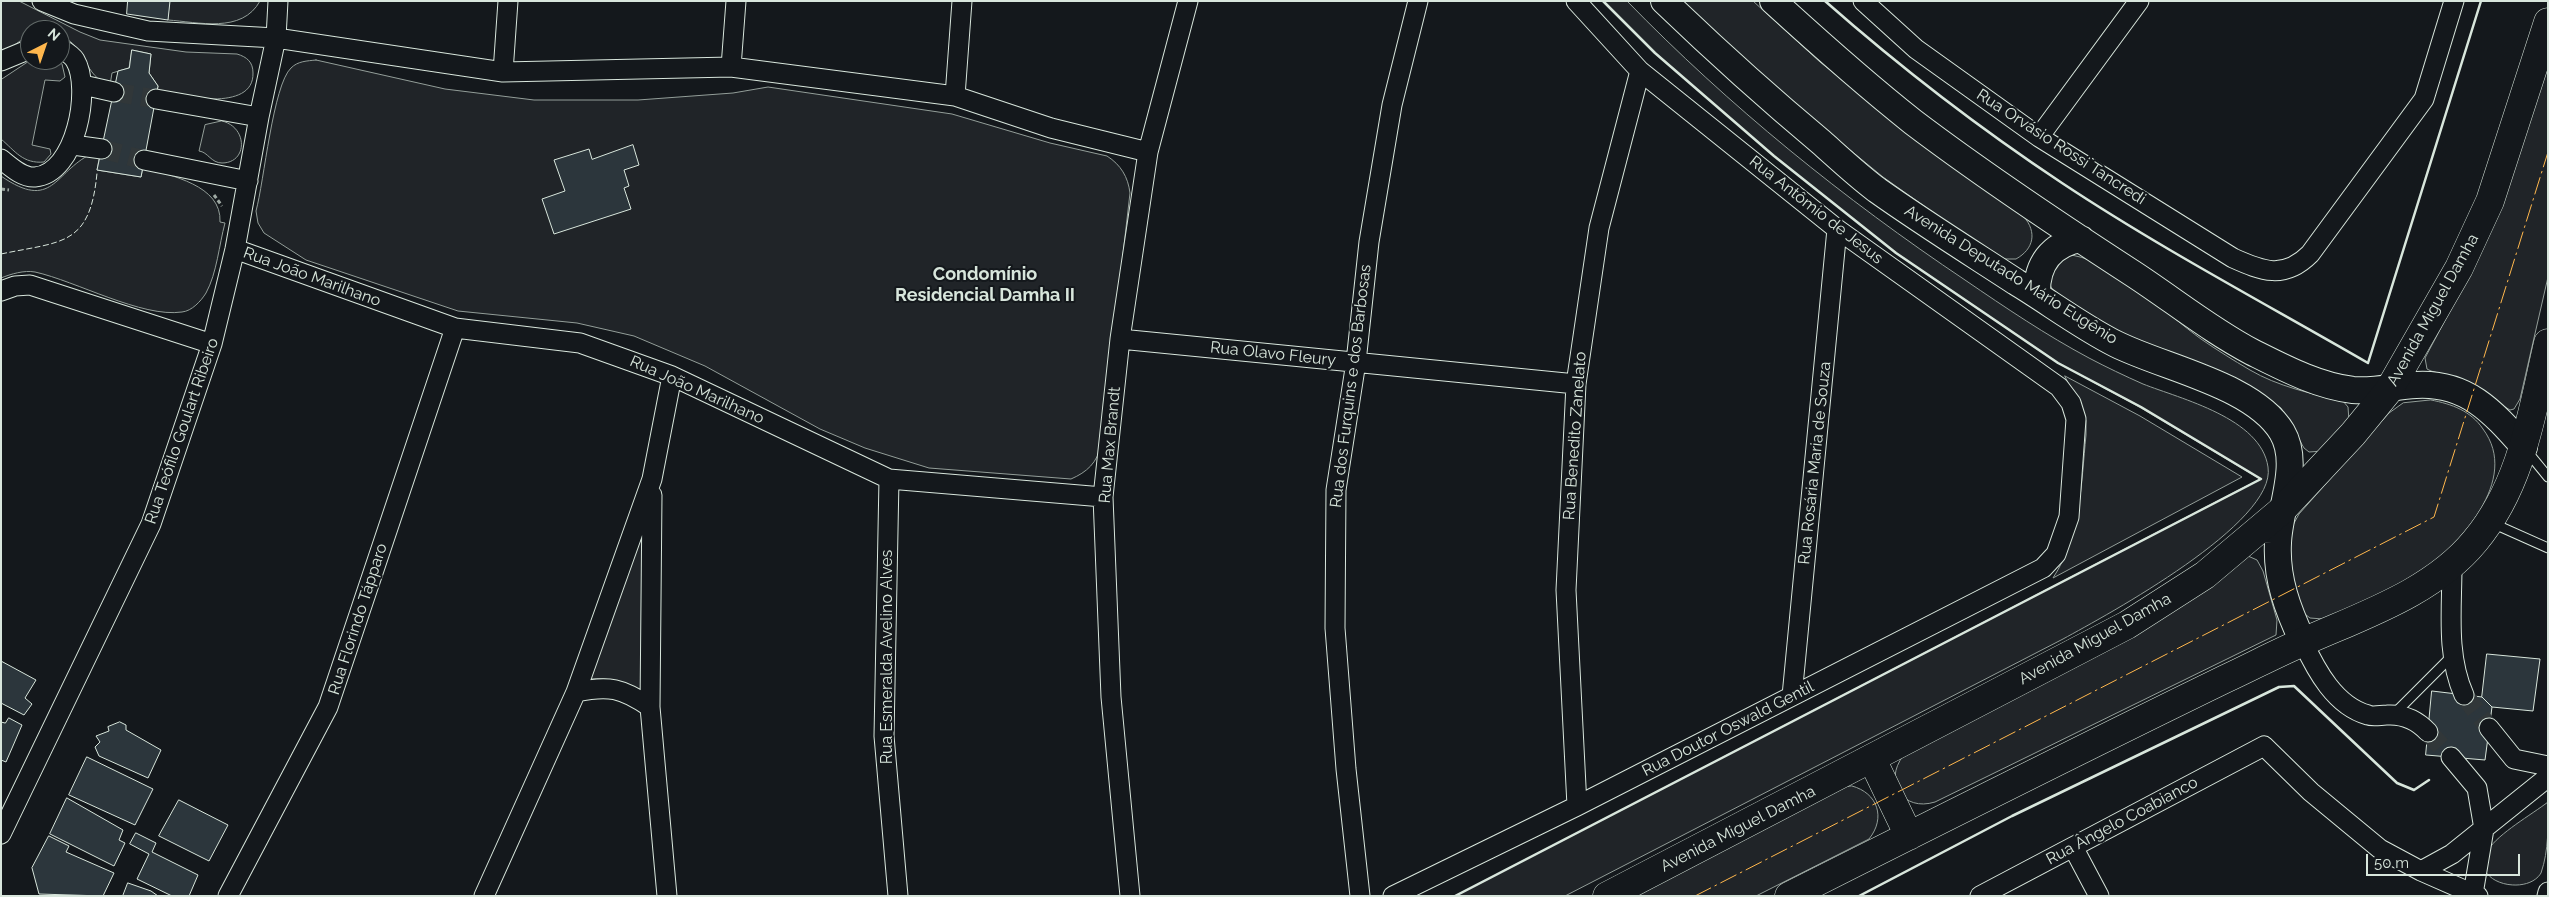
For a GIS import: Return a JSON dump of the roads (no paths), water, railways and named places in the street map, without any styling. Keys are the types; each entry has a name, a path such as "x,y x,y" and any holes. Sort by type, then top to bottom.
{"main road":[{"name":"Avenida Miguel Damha","path":"1607,896 2127,625 2205,576 2281,511 2353,434 2389,390 2459,268 2490,201 2548,22"},
{"path":"1789,896 2303,642 2376,610 2419,588 2452,566 2475,542 2490,522 2504,498 2524,447 2548,343"},
{"path":"1872,759 1909,836"}],"street":[{"path":"42,1 148,31 276,38 503,72 730,67 955,96 1052,128 1148,152"},
{"name":"Rua Teófilo Goulart Ribeiro","path":"1,834 151,524 212,344 235,250 259,117 276,38 278,1"},
{"path":"503,72 508,1"},
{"path":"730,67 736,1"},
{"path":"955,96 962,1"},
{"name":"Rua Max Brandt","path":"1130,896 1111,696 1103,497 1120,339 1148,152 1188,1"},
{"name":"Rua dos Furquins e dos Barbosas","path":"1360,896 1346,768 1335,628 1336,490 1356,362 1369,242 1392,106 1418,1"},
{"name":"Rua Antômio de Jesus","path":"1576,1 1640,71 1837,229 2059,387 2071,403 2076,419 2076,432 2069,517 2056,554"},
{"name":"Avenida Deputado Mário Eugênio","path":"1664,1 1792,119 1876,189 2116,344 2241,395 2272,418 2284,435 2289,454 2288,478 2281,511 2278,544 2280,578 2289,611 2303,642"},
{"path":"1773,1 1828,52 1914,122 2222,336 2284,368 2319,382 2353,390 2389,390 2415,385 2441,386 2466,394 2489,408 2524,447"},
{"name":"Rua Orvásio Rossi Tancredi","path":"1862,1 1916,49 2039,137 2233,258 2258,270 2273,271 2290,268 2301,263 2310,254 2424,99 2454,1"},
{"path":"2039,137 2139,1"},
{"path":"1,61 20,53"},
{"path":"1,159 17,172 33,178 48,174 62,162 73,144 83,85 74,59 70,56"},
{"name":"Rua Benedito Zanelato","path":"1577,806 1566,590 1576,384 1599,228 1640,71"},
{"path":"83,85 114,92"},
{"path":"156,99 259,117"},
{"path":"73,144 102,149"},
{"path":"144,160 248,181"},
{"path":"2005,274 2024,267 2038,252 2047,228 2047,216"},
{"name":"Rua Rosária Maria de Souza","path":"1792,696 1837,229"},
{"path":"2038,295 2038,274 2048,255 2063,244 2081,239"},
{"name":"Rua João Marilhano","path":"235,250 455,328 580,343 672,376 889,478 1103,497"},
{"path":"1,291 15,286 30,285 212,344"},
{"name":"Rua Florindo Tápparo","path":"228,896 328,708 455,328"},
{"name":"Rua Olavo Fleury","path":"1120,339 1576,384"},
{"path":"484,896 576,692 652,480 672,376"},
{"name":"Rua Esmeralda Avelino Alves","path":"889,478 884,736 898,896"},
{"path":"652,480 650,707 666,896"},
{"name":"Rua Doutor Oswald Gentil","path":"1393,896 1577,806 2043,568 2056,554"},
{"path":"2452,566 2453,655 2456,676 2464,695"},
{"path":"2303,642 2317,672 2350,707 2369,716 2394,714 2410,718 2428,732"},
{"path":"576,692 602,686 628,692 650,707"},
{"path":"2489,728 2514,759 2548,766"},
{"name":"Rua Ângelo Coabianco","path":"1980,896 2264,746 2311,792 2380,849 2421,871"},
{"path":"2421,871 2475,895 2484,830 2477,788 2451,757"},
{"path":"2421,871 2452,854 2548,777"},
{"path":"2073,846 2099,896"}],"lane":[{"path":"2524,447 2548,477"},
{"path":"2490,522 2548,548"},
{"path":"2394,714 2453,655"}],"tunnel":[{"path":"114,92 156,99"},
{"path":"102,149 144,160"},
{"path":"2464,695 2489,728"},
{"path":"2428,732 2451,757"}],"district":[{"name":"Condomínio Residencial Damha II","path":"985,285"}]}
